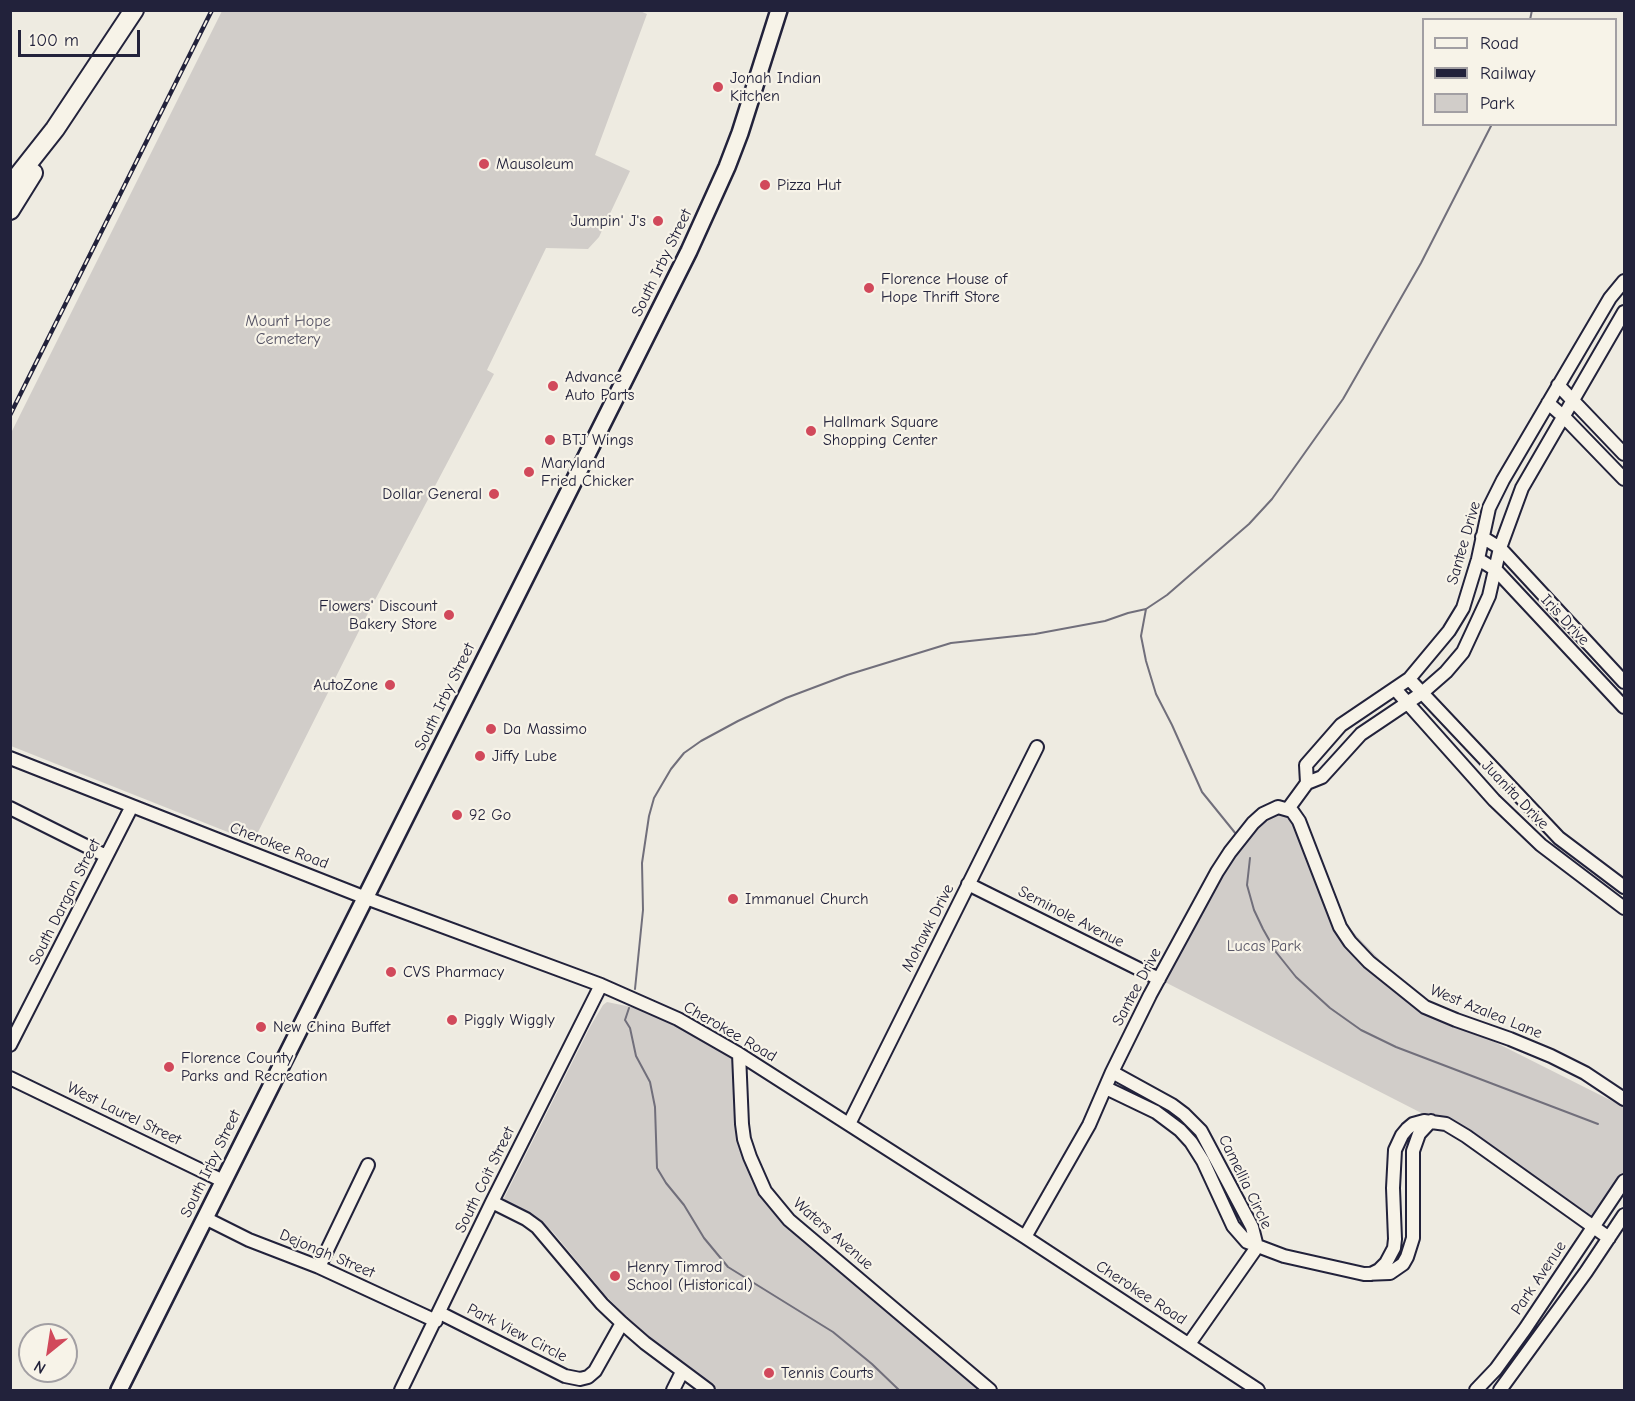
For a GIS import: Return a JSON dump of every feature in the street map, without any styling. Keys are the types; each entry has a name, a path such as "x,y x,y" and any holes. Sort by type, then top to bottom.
{"highway":[{"path":"10,186 55,129 134,10"},
{"path":"10,210 33,173 55,129"}],"main road":[{"name":"South Irby Street","path":"119,1390 689,251 734,147 779,10"}],"street":[{"name":"Santee Drive","path":"1308,783 1306,765 1335,732 1358,713 1409,679 1449,632 1463,608 1478,559 1489,508 1558,385 1610,298 1624,281"},
{"name":"Santee Drive","path":"1025,1237 1089,1125 1112,1072 1160,979 1230,852 1263,814 1278,807 1288,809 1308,783 1322,777 1361,734 1422,693 1446,672 1463,652 1486,603 1500,548 1522,488 1624,312"},
{"path":"1558,385 1624,454"},
{"path":"1548,403 1624,479"},
{"name":"Iris Drive","path":"1482,537 1500,548 1624,682"},
{"name":"Iris Drive","path":"1478,559 1496,570 1624,707"},
{"name":"Juanita Drive","path":"1409,679 1559,838 1624,887"},
{"name":"Juanita Drive","path":"1395,689 1494,800 1541,845 1624,908"},
{"name":"Mohawk Drive","path":"849,1124 1036,747"},
{"name":"Cherokee Road","path":"10,758 366,898 601,985 678,1019 739,1054 849,1124 1258,1390"},
{"name":"South Dargan Street","path":"10,1045 132,806"},
{"path":"10,808 106,856"},
{"name":"West Azalea Lane","path":"1288,809 1299,820 1340,927 1350,942 1369,962 1425,1007 1551,1056 1585,1073 1624,1099"},
{"name":"Seminole Avenue","path":"968,884 1160,979"},
{"name":"South Coit Street","path":"401,1390 601,985"},
{"name":"Waters Avenue","path":"739,1054 741,1124 753,1166 765,1191 789,1220 990,1390"},
{"name":"Camellia Circle","path":"1112,1072 1172,1105 1201,1131 1252,1227 1257,1247"},
{"name":"West Laurel Street","path":"10,1078 223,1181"},
{"name":"Camellia Circle","path":"1106,1088 1156,1112 1180,1130 1191,1142 1203,1161 1233,1226 1247,1242 1273,1253 1325,1266 1371,1274 1390,1273 1403,1264 1407,1257 1413,1238 1413,1151 1419,1134 1431,1121"},
{"path":"1371,1274 1386,1263 1394,1248 1393,1161 1398,1142 1413,1124 1431,1121 1446,1124 1466,1136 1609,1238"},
{"path":"319,1267 368,1165"},
{"name":"Park Avenue","path":"1476,1390 1496,1369 1525,1329 1624,1181"},
{"path":"492,1202 537,1227 602,1304 682,1372 708,1390"},
{"name":"Park Avenue","path":"1500,1390 1533,1347 1624,1215"},
{"name":"Dejongh Street","path":"205,1218 249,1240 438,1317"},
{"path":"1189,1344 1257,1247"},
{"name":"Park View Circle","path":"438,1317 565,1376 580,1379 588,1377 595,1371 622,1323"},
{"path":"673,1390 682,1372"}],"green space":[{"name":"Mount Hope Cemetery","path":"222,11 640,11 647,14 595,155 630,171 599,237 588,249 546,248 487,370 494,374 366,617 253,842 11,746 11,433"},
{"name":"Lucas Park","path":"1263,814 1295,814 1333,911 1425,1007 1624,1107 1624,1181 1593,1227 1439,1122 1159,979 1217,872"},
{"path":"607,1002 636,1008 671,1020 737,1059 738,1115 758,1184 986,1390 718,1390 645,1336 605,1295 552,1231 506,1201 504,1198 590,1027"}],"waterway":[{"path":"1530,18 1532,10"},
{"path":"635,989 643,910 642,863 649,816 654,798 671,769 684,753 738,721 786,698 847,675 951,643 1035,634 1105,621 1146,609 1167,595 1249,524 1272,499 1343,399 1421,263 1491,126"},
{"path":"1146,609 1141,636 1156,694 1202,792 1236,834"},
{"path":"1250,858 1247,885 1254,910 1263,929 1276,952 1296,977 1330,1008 1361,1030 1396,1047 1598,1124"},
{"path":"629,1008 625,1020 630,1028 636,1056 650,1082 655,1107 657,1168 704,1238 728,1267 833,1332 899,1390"}],"railway":[{"path":"10,415 212,10"}],"place":[{"name":"Jonah Indian Kitchen","path":"718,87"},
{"name":"Mausoleum","path":"484,164"},
{"name":"Pizza Hut","path":"765,185"},
{"name":"Jumpin' J's","path":"658,221"},
{"name":"Florence House of Hope Thrift Store","path":"869,288"},
{"name":"Advance Auto Parts","path":"553,386"},
{"name":"Hallmark Square Shopping Center","path":"811,431"},
{"name":"BTJ Wings","path":"550,440"},
{"name":"Maryland Fried Chicker","path":"529,472"},
{"name":"Dollar General","path":"494,494"},
{"name":"Flowers' Discount Bakery Store","path":"449,615"},
{"name":"AutoZone","path":"390,685"},
{"name":"Da Massimo","path":"491,729"},
{"name":"Jiffy Lube","path":"480,756"},
{"name":"92 Go","path":"457,815"},
{"name":"Immanuel Church","path":"733,899"},
{"name":"CVS Pharmacy","path":"391,972"},
{"name":"Piggly Wiggly","path":"452,1020"},
{"name":"New China Buffet","path":"261,1027"},
{"name":"Florence County Parks and Recreation","path":"169,1067"},
{"name":"Henry Timrod School (Historical)","path":"615,1276"},
{"name":"Tennis Courts","path":"769,1373"}]}
